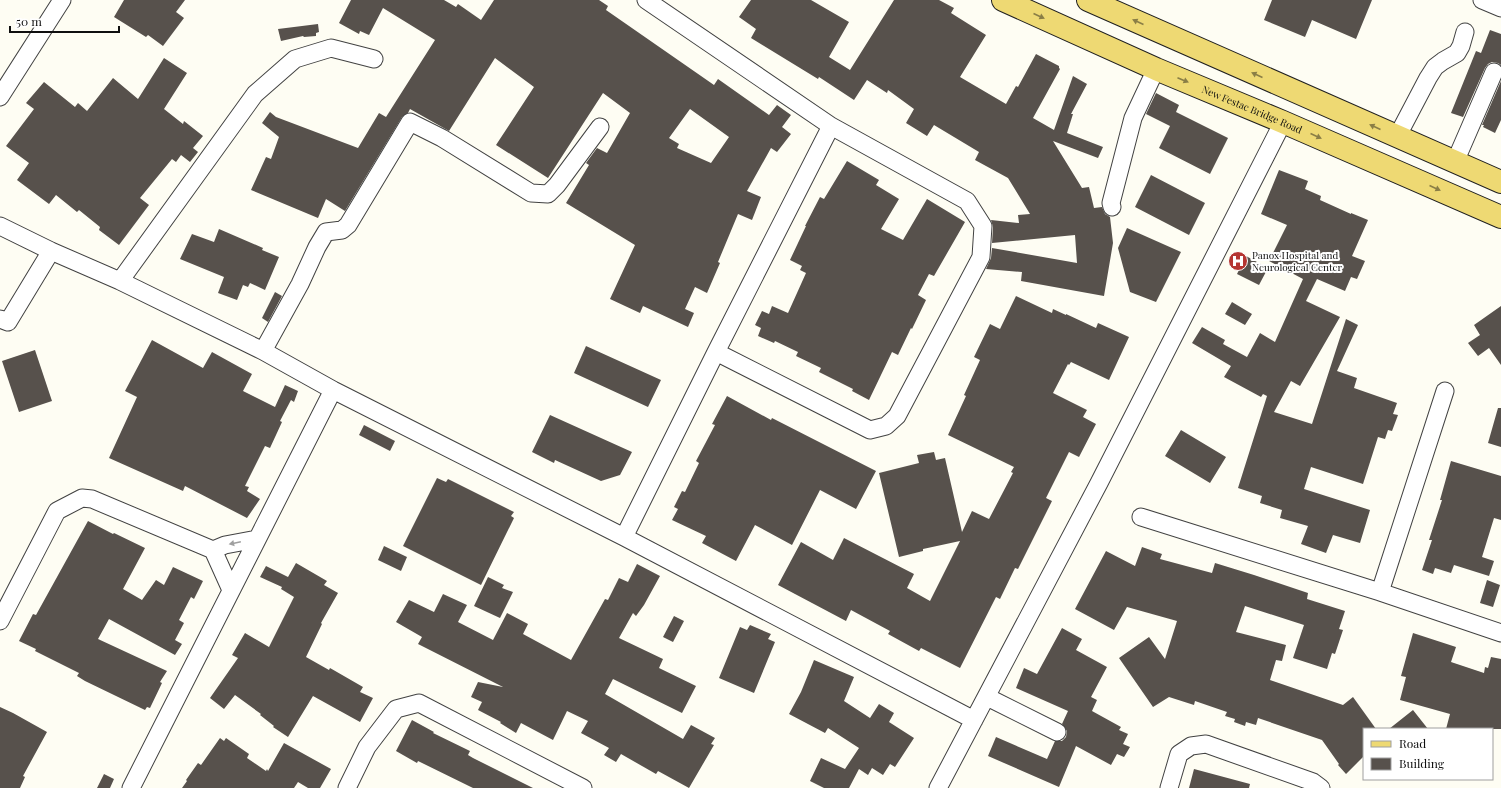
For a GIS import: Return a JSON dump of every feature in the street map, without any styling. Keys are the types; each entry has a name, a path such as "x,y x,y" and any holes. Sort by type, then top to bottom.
{"main road":[{"name":"New Festac Bridge Road","path":"1003,0 1156,69 1283,122 1501,217"},
{"path":"1088,0 1501,182"}],"street":[{"path":"646,0 831,126 967,201 983,226 981,257 897,416 886,426 870,430 716,352"},
{"path":"1482,0 1501,8"},
{"path":"0,97 60,1"},
{"path":"1398,137 1435,67 1457,53 1461,46 1465,32"},
{"path":"120,281 254,94 295,59 330,48 374,59"},
{"path":"1112,207 1111,203 1133,118 1156,69"},
{"path":"1455,162 1494,72"},
{"path":"263,351 326,232 342,230 348,225 410,122 442,138 531,193 548,194 557,186 600,127"},
{"path":"938,788 1283,122"},
{"path":"624,537 831,126"},
{"path":"2,231 120,281 263,351 333,390 624,537 974,720"},
{"path":"0,319 8,322 51,251"},
{"path":"131,788 333,390"},
{"path":"1380,592 1445,391"},
{"path":"0,621 57,511 82,498 92,499 213,550 231,590"},
{"path":"1141,517 1380,592 1501,633"},
{"path":"213,550 225,545 257,539"},
{"path":"987,696 1057,732"},
{"path":"347,788 367,747 396,709 419,704 582,788"},
{"path":"1170,788 1179,754 1191,746 1206,744 1313,782 1321,788"}],"building":[{"path":"124,0 185,0 176,12 184,18 163,46 148,35 146,37 114,17"},
{"path":"351,0 444,0 456,7 458,4 481,20 494,0 599,0 608,6 606,10 714,85 718,79 769,115 777,105 791,115 782,127 791,134 777,152 771,148 747,191 761,197 752,220 738,214 707,293 695,287 685,309 694,313 688,327 643,306 640,313 610,299 635,245 566,203 589,165 586,163 597,148 607,153 630,113 603,93 548,178 496,145 534,87 495,58 449,131 410,109 408,113 402,117 345,211 326,199 318,218 251,190 266,157 271,159 279,137 262,123 270,112 276,117 358,148 379,113 386,117 435,40 383,8 369,35 360,31 359,34 339,23","holes":["690,109 729,137 711,163 677,148 679,144 669,138"]},
{"path":"751,0 811,0 849,22 829,57 850,70 894,0 939,0 954,8 951,13 986,35 960,77 1006,104 1016,86 1018,87 1036,54 1059,66 1060,69 1033,118 1054,130 1073,76 1087,84 1071,114 1073,114 1067,133 1103,147 1098,158 1053,141 1082,188 1089,187 1094,208 1102,207 1105,214 1110,217 1113,243 1104,296 1021,281 1022,272 986,269 991,258 992,248 1077,263 1075,235 992,243 993,227 991,220 1019,223 1018,215 1030,214 1008,178 975,160 979,152 934,125 927,136 906,123 914,109 888,90 887,93 867,80 854,100 819,77 818,79 751,38 756,29 739,17"},
{"path":"1272,0 1372,0 1356,39 1312,20 1305,37 1264,20"},
{"path":"318,24 319,32 316,33 316,36 303,36 281,41 278,29"},
{"path":"1490,30 1501,34 1501,65 1492,62 1485,68 1463,117 1451,113 1476,51 1481,53"},
{"path":"164,58 187,73 164,109 183,124 184,121 203,136 193,148 198,152 190,162 181,155 176,162 172,159 140,198 149,205 119,245 99,230 100,227 79,210 77,212 56,195 49,204 17,180 29,163 6,146 34,109 26,103 44,82 75,107 78,103 87,111 113,78 138,99"},
{"path":"1501,81 1501,120 1495,133 1482,125"},
{"path":"1156,93 1179,105 1176,112 1228,138 1210,174 1159,148 1170,126 1146,114"},
{"path":"847,161 879,180 876,185 899,199 881,229 903,240 927,199 965,222 934,276 929,274 918,295 926,300 898,355 892,352 869,400 852,391 853,389 819,372 821,368 796,356 798,352 775,341 774,343 758,336 761,328 755,325 762,311 769,314 772,306 788,313 806,273 800,270 802,266 790,260 820,197 824,199"},
{"path":"1279,170 1308,181 1305,189 1321,196 1320,200 1368,220 1352,256 1365,261 1357,279 1351,277 1345,291 1317,279 1306,301 1340,317 1300,386 1291,381 1274,412 1312,424 1346,319 1358,325 1337,371 1357,378 1354,388 1397,403 1393,414 1398,415 1392,431 1388,430 1385,439 1378,437 1363,484 1311,467 1304,489 1370,510 1360,543 1333,535 1326,553 1301,544 1308,526 1280,518 1282,510 1260,503 1262,496 1238,488 1267,396 1263,394 1261,397 1224,377 1231,366 1192,343 1202,327 1225,340 1223,344 1247,357 1260,333 1275,342 1303,279 1269,261 1287,225 1261,214"},
{"path":"1151,175 1205,203 1189,235 1135,207"},
{"path":"1127,228 1181,252 1156,302 1130,292 1118,248"},
{"path":"219,229 263,248 262,250 279,257 265,290 250,283 248,287 243,285 237,300 218,293 224,277 180,259 192,234 214,242"},
{"path":"1246,256 1268,268 1259,285 1237,274"},
{"path":"275,292 282,296 268,322 262,318"},
{"path":"1016,296 1052,313 1053,309 1096,328 1098,323 1129,337 1109,380 1071,362 1069,365 1068,364 1053,393 1087,410 1083,417 1096,424 1079,457 1069,452 1046,498 1052,501 1018,569 1015,568 1000,599 996,597 960,668 921,648 919,651 888,634 890,631 851,610 846,621 778,585 801,542 833,560 844,538 914,574 907,588 930,601 960,541 923,549 923,551 899,557 879,473 919,463 917,455 934,452 936,460 945,458 962,532 972,511 989,519 1013,473 1011,472 1014,467 948,435 966,396 964,395 980,360 974,357 990,324 1000,329"},
{"path":"1232,302 1252,314 1245,325 1225,314"},
{"path":"1501,306 1501,365 1489,348 1478,356 1468,343 1480,335 1474,325"},
{"path":"152,340 203,368 212,352 252,374 243,391 275,407 285,385 298,391 294,402 291,400 280,421 282,422 270,448 265,446 245,486 249,487 247,491 260,499 247,518 185,486 183,491 109,458 137,397 125,391"},
{"path":"586,346 661,380 648,407 574,373"},
{"path":"35,350 52,401 19,412 2,361"},
{"path":"727,396 771,420 772,418 876,471 856,509 820,490 792,545 755,525 736,561 702,543 706,536 672,520 678,509 674,507 682,491 685,492 699,463 696,461 715,425 712,424"},
{"path":"1498,408 1501,408 1501,447 1488,443"},
{"path":"550,415 632,452 620,475 601,481 555,460 554,463 532,452"},
{"path":"364,425 395,441 390,451 359,435"},
{"path":"1181,430 1226,457 1210,483 1165,456"},
{"path":"1451,461 1501,476 1501,520 1494,518 1482,557 1494,561 1489,576 1454,565 1451,573 1435,568 1433,574 1422,570 1432,540 1429,540 1442,500 1440,500"},
{"path":"437,478 446,482 448,479 514,512 511,516 514,518 481,585 403,546"},
{"path":"88,521 145,548 123,589 142,600 156,580 164,585 173,567 203,581 194,599 191,597 179,620 184,623 175,640 182,644 175,655 109,619 98,639 167,671 160,682 162,683 150,708 147,707 145,710 85,681 77,676 79,673 35,651 36,649 19,641 33,614 36,615"},
{"path":"384,546 407,557 401,571 378,560"},
{"path":"1142,547 1162,554 1160,559 1212,573 1215,563 1254,575 1308,593 1307,599 1345,611 1339,629 1343,630 1335,654 1332,653 1327,669 1293,658 1304,625 1245,606 1236,632 1286,645 1282,661 1276,660 1270,680 1343,705 1353,697 1375,728 1363,728 1363,757 1346,774 1338,765 1339,764 1322,740 1258,718 1256,725 1246,722 1245,726 1234,722 1235,719 1225,716 1227,712 1195,701 1194,705 1169,697 1153,707 1119,658 1149,637 1165,659 1177,621 1127,607 1114,630 1075,609 1106,551 1135,566"},
{"path":"296,563 327,581 324,585 338,593 321,623 322,624 306,657 329,670 330,668 363,687 360,692 373,698 360,722 313,696 288,737 273,727 274,726 260,715 261,714 235,695 224,709 210,698 238,658 232,655 245,633 269,647 294,597 281,589 282,587 260,577 266,566 288,577"},
{"path":"637,564 660,576 644,605 636,616 633,613 619,638 663,659 659,668 696,686 682,713 613,679 605,694 683,739 691,725 715,738 711,744 714,745 689,788 658,771 656,774 621,754 616,762 604,755 609,748 581,733 588,721 567,711 553,740 521,723 516,733 500,723 501,722 478,710 482,702 471,697 478,682 503,687 418,644 422,637 396,622 409,600 434,612 443,594 467,605 458,622 493,640 507,613 528,624 523,634 571,660 605,599 608,600 619,578 628,582"},
{"path":"488,577 504,585 502,588 513,592 500,618 474,606"},
{"path":"1487,580 1500,585 1493,607 1480,603"},
{"path":"674,616 684,621 673,642 663,637"},
{"path":"750,625 771,634 768,639 775,642 754,693 719,678 740,627 747,630"},
{"path":"1062,628 1082,639 1076,650 1107,667 1091,697 1097,700 1092,711 1121,727 1119,730 1128,734 1123,744 1130,747 1124,757 1117,754 1111,765 1076,746 1059,787 988,756 996,737 1047,759 1055,741 1062,741 1066,737 1067,731 1062,724 1068,711 1016,688 1024,668 1037,674"},
{"path":"1413,633 1456,647 1451,662 1484,673 1485,667 1488,668 1491,657 1501,659 1501,729 1446,728 1450,714 1400,700 1406,677 1401,676"},
{"path":"814,660 854,677 844,701 870,718 879,704 894,713 889,722 914,738 895,767 890,764 883,775 872,768 868,775 859,769 849,788 824,788 810,781 821,758 845,769 859,748 828,728 825,733 789,714 801,692"},
{"path":"0,707 47,732 23,776 25,777 20,788 0,788"},
{"path":"1413,710 1427,728 1390,728"},
{"path":"412,720 434,732 433,733 470,751 468,755 473,758 533,788 473,788 418,761 417,763 396,751"},
{"path":"220,738 224,741 226,738 249,754 247,758 266,771 267,769 268,771 284,743 331,769 320,788 308,788 298,782 294,788 182,788 198,763 201,765"},
{"path":"1194,769 1250,784 1249,788 1189,788"},
{"path":"104,774 114,779 110,788 97,788"}],"place":[{"name":"Panox Hospital and Neurological Center","path":"1238,261"}]}
